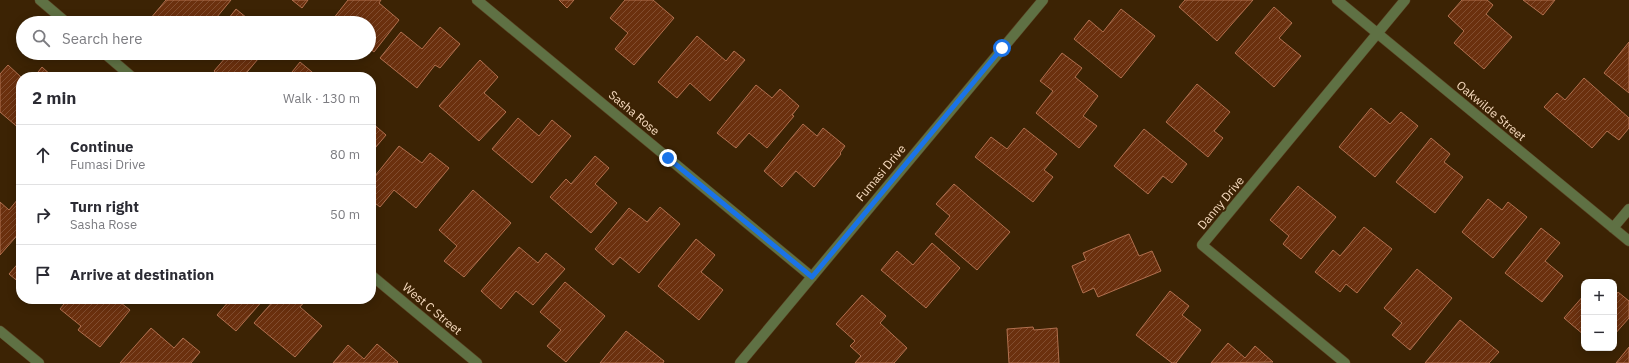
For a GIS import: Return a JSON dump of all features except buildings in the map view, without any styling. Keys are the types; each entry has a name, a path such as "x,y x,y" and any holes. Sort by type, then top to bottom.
{"street":[{"path":"40,0 59,16"},
{"name":"Sasha Rose","path":"477,0 812,277"},
{"name":"Fumasi Drive","path":"740,363 1043,0"},
{"name":"Oakwilde Street","path":"1337,0 1629,241"},
{"path":"1378,34 1405,0"},
{"name":"Danny Drive","path":"1345,363 1202,246 1378,34"},
{"path":"112,60 126,72"},
{"path":"1613,228 1629,209"},
{"name":"West C Street","path":"376,279 477,363"},
{"path":"0,331 39,363"}],"route":[{"path":"668,158 812,277 1002,48"}]}
